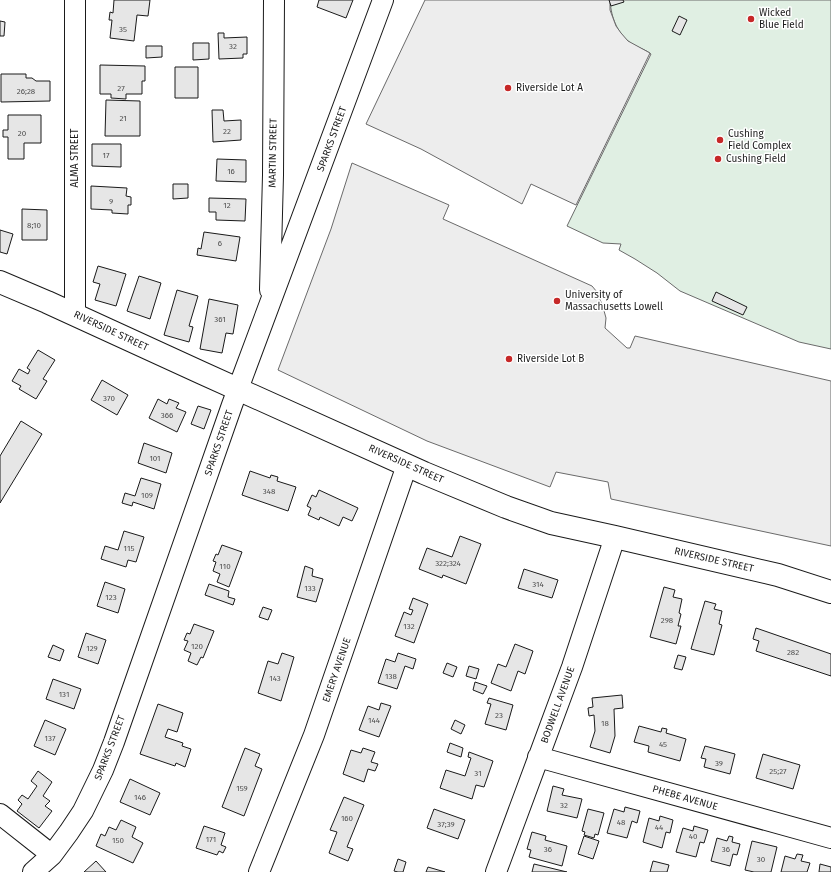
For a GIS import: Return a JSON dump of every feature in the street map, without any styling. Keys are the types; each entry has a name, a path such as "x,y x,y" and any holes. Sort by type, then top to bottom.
{"main road":[{"name":"RIVERSIDE STREET","path":"0,282 407,465 506,507 551,523 778,575 831,592"}],"street":[{"name":"ALMA STREET","path":"75,315 76,0"},
{"name":"MARTIN STREET","path":"270,306 273,175 274,0"},
{"name":"SPARKS STREET","path":"33,872 52,855 69,832 83,811 103,770 238,389 383,0"},
{"name":"EMERY AVENUE","path":"259,872 314,735 407,465"},
{"name":"BODWELL AVENUE","path":"496,872 572,667 614,537"},
{"name":"PHEBE AVENUE","path":"538,757 831,838"},
{"path":"0,814 52,855"}],"green space":[{"name":"Cushing Field","path":"610,0 831,0 831,349 799,342 680,291 657,273 619,250 621,244 603,243 567,226 651,54 628,41 620,32 614,20"}],"shaded area":[{"name":"Riverside Lot A","path":"425,0 610,0 610,10 616,26 621,33 628,41 650,53 576,205 531,184 522,204 421,149 366,124"},
{"name":"Riverside Lot B","path":"352,163 449,205 443,219 592,286 597,292 603,307 606,318 605,328 627,348 630,348 635,336 831,381 831,546 611,499 608,482 556,472 550,487 427,441 278,370 331,229"}],"building":[{"path":"114,0 150,0 148,16 137,15 134,41 110,38 112,20 109,20 110,12 113,13"},
{"path":"319,0 353,0 346,18 317,7"},
{"path":"609,0 623,0 624,2 611,6"},
{"path":"679,16 687,20 680,35 672,31"},
{"path":"0,21 5,22 4,36 0,36"},
{"path":"218,33 224,33 224,38 247,37 247,54 243,54 243,58 219,59"},
{"path":"193,43 209,43 209,59 193,60"},
{"path":"146,46 162,46 162,57 146,58"},
{"path":"100,65 145,66 145,81 142,81 142,94 126,94 126,99 111,98 111,94 100,94"},
{"path":"175,67 198,67 198,98 175,98"},
{"path":"1,74 26,74 26,78 32,78 36,81 50,81 50,101 1,102"},
{"path":"106,100 140,101 140,136 105,136"},
{"path":"212,110 223,110 224,121 241,120 241,140 213,142"},
{"path":"8,115 41,115 41,143 24,143 24,159 8,159 8,137 3,137 3,130 8,130"},
{"path":"92,144 121,144 121,167 92,166"},
{"path":"217,159 246,160 246,182 216,181"},
{"path":"173,184 188,184 188,198 173,199"},
{"path":"91,186 127,188 126,196 131,197 131,205 128,205 128,214 112,213 112,210 91,209"},
{"path":"209,198 246,199 245,221 216,220 216,212 209,212"},
{"path":"22,209 47,210 47,240 22,240"},
{"path":"0,230 13,234 7,254 0,252"},
{"path":"204,232 240,237 236,261 197,255 198,248 201,249"},
{"path":"98,266 126,274 116,306 95,300 100,284 93,282"},
{"path":"139,276 161,283 150,319 127,311"},
{"path":"177,290 198,296 189,326 193,327 189,342 164,335"},
{"path":"716,292 747,307 743,315 712,301"},
{"path":"209,299 238,305 233,334 226,333 222,353 200,349"},
{"path":"38,350 55,360 43,379 47,381 36,399 19,389 21,386 12,381 19,369 28,374 30,370 27,368"},
{"path":"102,380 128,395 117,415 91,400"},
{"path":"158,399 167,404 169,399 179,403 176,408 186,412 177,432 149,418"},
{"path":"198,406 211,410 204,429 191,424"},
{"path":"21,421 42,434 0,503 0,456"},
{"path":"144,443 172,453 166,473 138,463"},
{"path":"250,471 270,478 271,475 278,477 277,481 296,487 288,511 242,495"},
{"path":"141,478 161,484 154,509 133,502 132,506 122,503 125,493 135,496"},
{"path":"319,490 358,508 352,521 343,517 339,526 320,517 319,520 308,515 311,508 307,506 312,495 316,497"},
{"path":"124,531 144,537 136,562 128,560 126,567 101,559 105,546 118,550"},
{"path":"460,536 481,544 466,584 443,575 442,578 419,569 427,548 452,557"},
{"path":"222,545 242,552 229,587 217,582 220,574 213,571 216,562 213,561 216,554 218,555"},
{"path":"305,566 313,569 312,576 323,579 316,602 297,597"},
{"path":"524,569 558,580 552,598 518,588"},
{"path":"105,582 125,589 118,613 97,606"},
{"path":"209,584 229,591 228,597 235,599 233,605 205,595"},
{"path":"664,587 675,590 673,597 682,599 679,613 681,614 678,626 681,626 676,644 650,637"},
{"path":"413,598 428,604 414,643 395,636 404,612 411,615 413,610 409,609"},
{"path":"705,601 716,604 714,609 722,611 719,624 722,625 714,655 691,649"},
{"path":"263,607 272,610 268,620 259,617"},
{"path":"194,624 214,631 203,658 201,657 197,665 188,661 191,653 184,650 188,641 184,640 187,633 190,634"},
{"path":"756,628 831,654 831,676 756,651 759,641 753,639"},
{"path":"86,633 106,640 98,664 78,657"},
{"path":"515,644 533,651 525,674 518,671 511,691 491,683 498,664 506,667"},
{"path":"53,645 64,650 60,661 48,657"},
{"path":"282,653 294,657 281,701 258,693 268,661 278,664"},
{"path":"398,653 416,659 413,669 405,666 397,689 378,683 386,659 395,662"},
{"path":"678,655 686,657 682,670 674,668"},
{"path":"447,663 457,667 453,677 443,673"},
{"path":"469,666 479,669 476,679 466,676"},
{"path":"53,679 81,689 74,709 46,699"},
{"path":"475,682 487,686 483,694 473,690"},
{"path":"622,695 623,708 614,709 615,736 610,753 590,747 595,731 594,715 589,716 588,708 593,707 592,698"},
{"path":"489,698 513,705 506,730 485,724 491,704 487,703"},
{"path":"381,703 391,706 379,737 359,730 368,706 379,710"},
{"path":"158,704 183,713 177,732 168,729 165,737 183,743 182,746 191,749 185,767 176,763 175,766 140,754"},
{"path":"45,720 66,729 55,755 34,746"},
{"path":"455,720 465,725 461,734 451,729"},
{"path":"639,726 661,732 662,728 667,729 666,733 686,739 680,761 648,752 649,746 634,742"},
{"path":"450,743 463,748 461,757 447,752"},
{"path":"705,746 735,754 730,774 704,767 706,759 701,758"},
{"path":"245,748 260,754 255,766 262,769 244,816 222,807"},
{"path":"363,748 375,752 371,762 378,764 375,771 368,769 364,782 343,774 351,750 361,753"},
{"path":"469,752 493,761 484,787 476,785 472,799 440,788 446,770 465,776 471,758 468,757"},
{"path":"763,754 800,765 793,789 756,778"},
{"path":"38,771 52,782 43,796 50,801 45,806 52,811 39,828 17,811 22,804 18,800 22,795 28,799 37,786 31,781"},
{"path":"130,779 160,793 150,815 120,802"},
{"path":"553,786 564,789 562,795 582,799 577,818 547,811"},
{"path":"344,797 364,805 347,847 353,849 348,861 329,853 337,832 330,830"},
{"path":"625,807 640,811 637,823 632,821 627,838 607,833 614,809 624,812"},
{"path":"434,809 465,820 458,839 427,828"},
{"path":"588,809 604,813 598,835 595,834 594,838 584,835 585,832 582,831"},
{"path":"660,816 673,820 670,833 666,832 662,848 643,842 649,818 659,821"},
{"path":"121,820 136,827 132,837 143,843 133,863 96,846 101,834 105,836 109,827 116,830"},
{"path":"204,826 225,833 221,845 226,847 223,853 219,851 217,855 196,848"},
{"path":"694,826 708,830 704,843 700,842 696,857 676,852 683,828 693,831"},
{"path":"532,832 546,836 545,840 567,846 562,866 529,857 531,850 527,849"},
{"path":"584,836 599,841 593,859 578,854"},
{"path":"729,836 733,837 732,842 740,844 737,855 733,854 730,866 711,861 717,838 727,841"},
{"path":"752,841 777,847 771,872 754,872 745,870"},
{"path":"797,854 803,855 801,861 810,863 807,872 781,872 785,856 795,859"},
{"path":"398,859 406,862 403,872 394,871"},
{"path":"96,861 106,872 84,872"},
{"path":"653,861 669,865 667,872 650,872"},
{"path":"534,864 567,872 532,872"},
{"path":"820,864 831,867 831,872 819,872"},
{"path":"428,867 445,872 426,872"}],"place":[{"name":"Wicked Blue Field","path":"751,19"},
{"name":"Riverside Lot A","path":"508,88"},
{"name":"Cushing Field Complex","path":"720,140"},
{"name":"Cushing Field","path":"718,159"},
{"name":"University of Massachusetts Lowell","path":"557,301"},
{"name":"Riverside Lot B","path":"509,359"}]}
